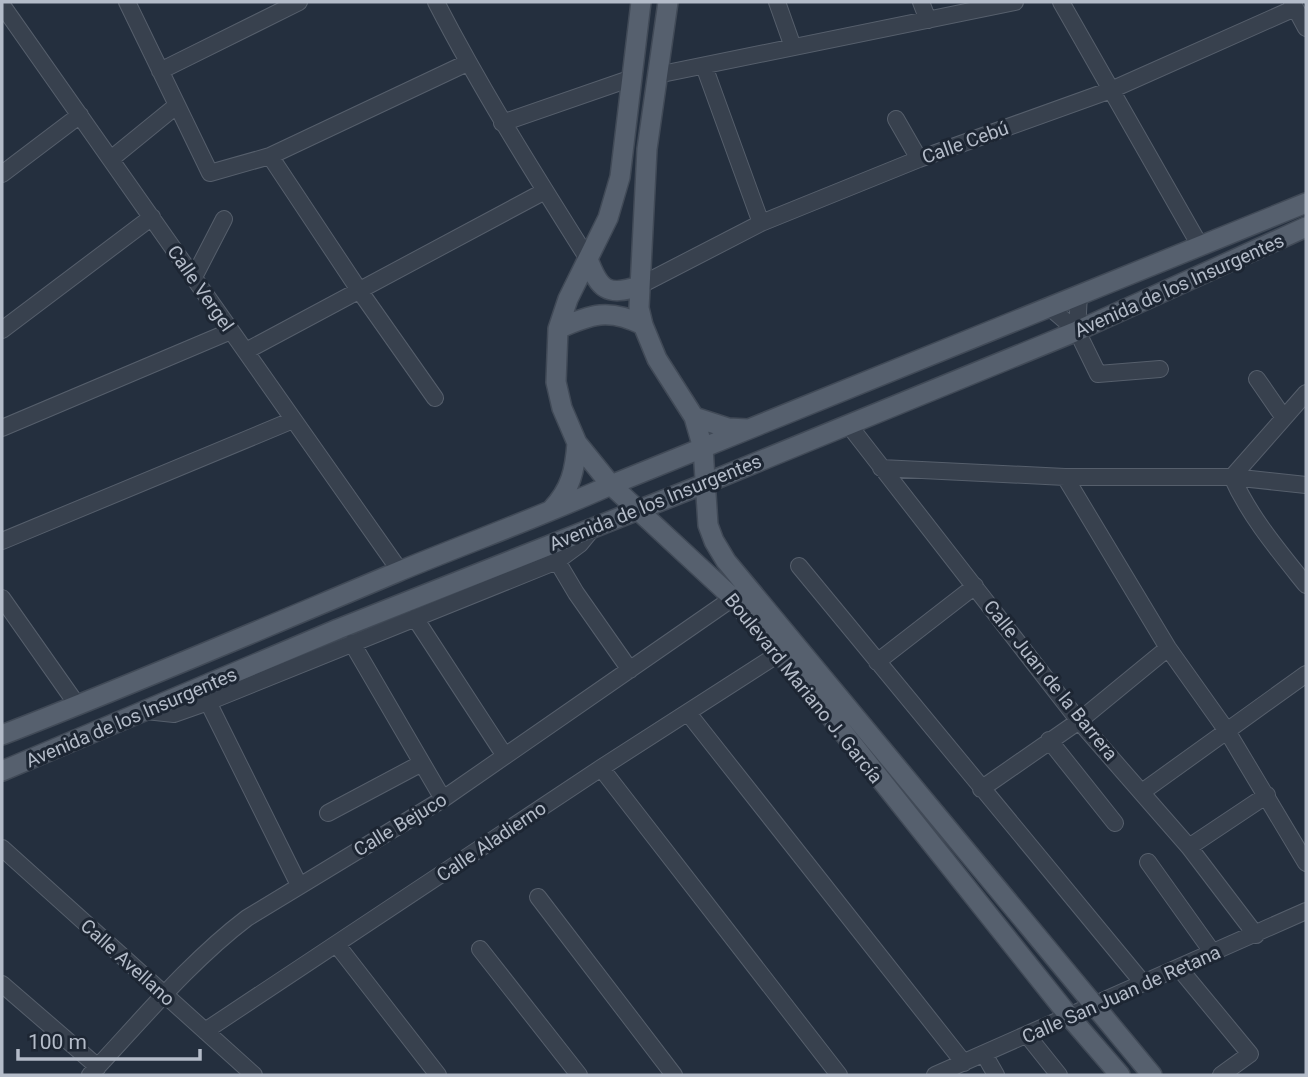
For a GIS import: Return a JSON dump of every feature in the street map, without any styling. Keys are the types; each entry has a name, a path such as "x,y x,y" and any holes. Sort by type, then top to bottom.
{"main road":[{"name":"Boulevard Mariano J. García","path":"641,2 620,177 608,218 568,299 558,329 556,382 562,408 577,443 611,485 733,598 780,653 811,678 1152,1075"},
{"name":"Boulevard Mariano J. García","path":"668,2 647,149 639,308 657,359 694,417 703,449 707,517 714,541 811,678 1069,1016 1120,1075"},
{"name":"Avenida de los Insurgentes","path":"2,735 1199,244 1306,203"},
{"name":"Avenida de los Insurgentes","path":"2,771 338,629 704,484 1077,331 1306,227"},
{"path":"588,259 595,279 612,292 624,292 639,286"},
{"path":"558,329 595,315 609,314 625,316 643,325"},
{"path":"694,417 728,428 749,429"},
{"path":"548,513 563,496 572,480 577,443"}],"street":[{"path":"127,2 210,173 270,156 467,63"},
{"path":"159,71 299,2"},
{"path":"436,2 502,123 588,259"},
{"path":"777,2 793,47"},
{"path":"920,2 928,20"},
{"path":"657,75 1015,2"},
{"path":"1061,2 1199,244"},
{"path":"1294,5 1306,28"},
{"name":"Calle Cebú","path":"639,286 761,223 919,159 1111,90 1294,5"},
{"name":"Calle Vergel","path":"4,13 80,115 400,571"},
{"path":"704,66 761,223"},
{"path":"502,123 632,78"},
{"path":"111,159 176,106"},
{"path":"2,174 80,115"},
{"path":"896,118 919,159"},
{"path":"270,156 435,398"},
{"path":"246,351 545,191"},
{"path":"2,330 152,217"},
{"path":"194,277 224,219"},
{"path":"1077,331 1079,294"},
{"path":"1048,306 1077,331 1098,374 1160,369"},
{"path":"2,428 231,331"},
{"path":"1257,379 1284,418"},
{"path":"1232,477 1306,393"},
{"path":"2,541 293,421"},
{"name":"Calle Juan de la Barrera","path":"848,424 1079,721 1189,847 1256,935"},
{"path":"881,468 1065,477 1232,477 1306,485"},
{"path":"1065,477 1168,648 1227,731 1306,863"},
{"path":"1232,477 1250,513 1306,585"},
{"path":"146,711 174,714 208,702 557,561 580,544 593,528"},
{"path":"557,561 630,670"},
{"path":"799,566 1143,983"},
{"path":"877,662 975,586"},
{"path":"2,598 78,706"},
{"name":"Calle Bejuco","path":"94,1071 164,994 231,930 299,885 443,799 733,598"},
{"path":"415,618 505,756"},
{"path":"352,643 443,799"},
{"path":"981,789 1079,721 1168,648"},
{"name":"Calle Aladierno","path":"205,1031 601,768 780,653"},
{"path":"1142,792 1306,674"},
{"path":"208,702 299,885"},
{"path":"688,713 964,1063"},
{"path":"1049,740 1115,822"},
{"path":"328,813 422,763"},
{"path":"601,768 839,1075"},
{"path":"1189,847 1267,795"},
{"name":"Calle Avellano","path":"2,848 254,1075"},
{"path":"1148,862 1213,953"},
{"path":"538,897 674,1075"},
{"name":"Calle San Juan de Retana","path":"935,1075 1306,911"},
{"path":"337,944 438,1075"},
{"path":"480,948 579,1075"},
{"path":"1179,968 1250,1054 1221,1075"},
{"path":"2,984 94,1071"},
{"path":"1027,1035 1059,1075"},
{"path":"984,1054 996,1075"}]}
